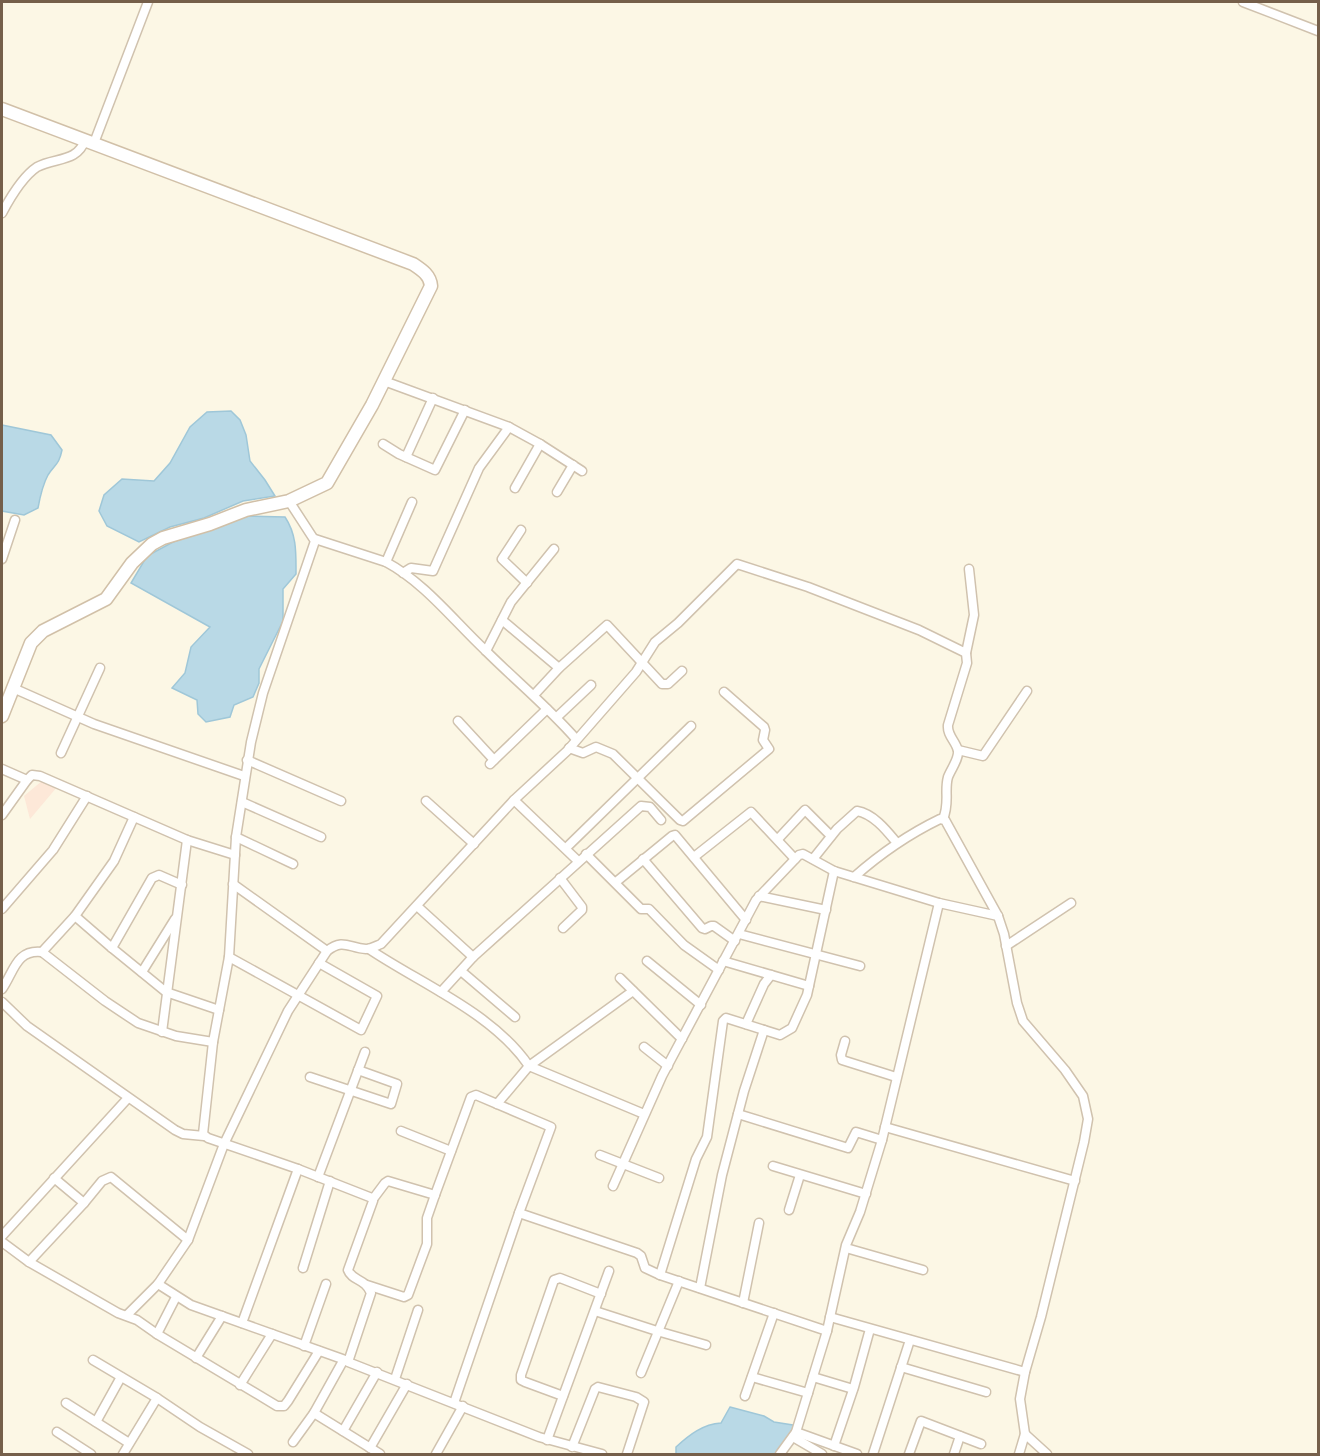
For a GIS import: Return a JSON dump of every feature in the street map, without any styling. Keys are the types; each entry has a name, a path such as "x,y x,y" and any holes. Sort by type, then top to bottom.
{"street":[{"path":"2,213 15,191 36,167 74,156 90,142 148,2"},
{"path":"1243,2 1318,31"},
{"path":"2,109 413,264 425,272 431,286 384,381 330,480 319,488 286,502 246,510 163,538 141,553 106,599 39,634 27,650 2,716"},
{"path":"384,381 509,427 582,471"},
{"path":"406,457 433,398"},
{"path":"383,444 435,470 465,410"},
{"path":"403,573 411,568 433,571 479,468 509,427"},
{"path":"515,488 540,444"},
{"path":"557,492 573,465"},
{"path":"286,502 315,539 386,562 425,590 557,717 576,740"},
{"path":"386,562 412,502"},
{"path":"2,559 5,535 15,520"},
{"path":"521,530 502,559 526,583"},
{"path":"204,1136 213,1042 229,957 236,837 244,776 263,693 315,539"},
{"path":"486,651 511,602 554,549"},
{"path":"369,949 381,944 514,800 569,748 636,672 655,642 678,623 738,563 919,630 966,653"},
{"path":"854,877 897,843 943,819 947,807 947,779 958,755 958,750 947,732 948,725 967,663 966,653 974,615 969,568"},
{"path":"502,620 559,668"},
{"path":"534,695 559,668 607,625 660,683 665,685 682,671"},
{"path":"61,753 100,668"},
{"path":"557,717 591,685"},
{"path":"13,688 77,717 244,776"},
{"path":"958,750 983,756 1027,691"},
{"path":"569,748 583,753 596,747 606,750 680,820 683,820 769,749 763,740 765,729 724,692"},
{"path":"458,721 492,762 547,709"},
{"path":"566,848 691,726"},
{"path":"247,760 341,801"},
{"path":"2,769 27,780"},
{"path":"2,815 27,780 32,775 39,776 187,840 235,855"},
{"path":"2,909 53,850 87,796"},
{"path":"514,800 578,861"},
{"path":"426,801 474,844"},
{"path":"242,802 321,837"},
{"path":"441,992 473,957 643,805 650,807 661,820"},
{"path":"778,839 806,810 831,836"},
{"path":"813,859 848,817 858,811 866,813 897,843"},
{"path":"694,857 750,812 795,859"},
{"path":"42,952 75,915 114,861 134,817"},
{"path":"943,819 998,916 1023,1021 1065,1070 1083,1096 1087,1107 1088,1119 1075,1182 1025,1372 1020,1400 1025,1434 1019,1455"},
{"path":"616,882 674,835 746,920"},
{"path":"236,837 293,864"},
{"path":"162,1032 187,840"},
{"path":"586,854 641,909 649,909 684,945 719,970"},
{"path":"614,1186 644,1114 668,1066 759,896 802,854 834,871 939,903 998,916"},
{"path":"643,859 702,928 714,926 737,937 816,953 860,966"},
{"path":"660,1275 696,1158 707,1137 723,1021 726,1018 780,1035 792,1028 809,986 834,871"},
{"path":"112,948 152,878 159,875 182,885"},
{"path":"560,878 582,907 582,910 563,928"},
{"path":"233,884 327,951"},
{"path":"759,896 826,910"},
{"path":"780,1455 795,1435 827,1331 846,1248 866,1194 882,1140 939,903"},
{"path":"1006,946 1071,903"},
{"path":"417,906 473,957"},
{"path":"75,915 166,992 219,1010"},
{"path":"142,972 177,916"},
{"path":"127,1316 158,1284 188,1240 224,1144 297,995 327,951 336,944 369,949 441,992 497,1032 529,1066 644,1114"},
{"path":"2,989 20,959 33,951 42,952 130,1017 162,1032 213,1042"},
{"path":"229,957 358,1030 362,1030 376,996 319,963"},
{"path":"647,961 701,1005"},
{"path":"723,961 809,986"},
{"path":"461,971 515,1017"},
{"path":"746,1024 764,984 771,975"},
{"path":"620,978 682,1039"},
{"path":"497,1104 529,1066 633,991"},
{"path":"2,1002 27,1026 175,1130 183,1134 204,1136 298,1169 373,1199"},
{"path":"700,1288 722,1175 764,1030"},
{"path":"845,1041 842,1060 896,1077"},
{"path":"644,1047 668,1066"},
{"path":"318,1177 365,1052"},
{"path":"310,1077 388,1104 392,1102 397,1084 358,1070"},
{"path":"435,1195 385,1183 373,1199 348,1270 351,1276 367,1285 404,1297 408,1295 427,1244 426,1227 435,1195 471,1097 476,1095 551,1127 519,1212 458,1405 436,1455"},
{"path":"2,1236 128,1098"},
{"path":"738,1114 849,1148 856,1132 882,1140"},
{"path":"885,1127 1075,1182"},
{"path":"400,1131 451,1151"},
{"path":"600,1155 659,1178"},
{"path":"773,1166 866,1194"},
{"path":"242,1323 298,1169"},
{"path":"789,1210 800,1175"},
{"path":"54,1178 84,1203"},
{"path":"28,1262 102,1182 111,1178 188,1240"},
{"path":"303,1268 330,1182"},
{"path":"519,1212 637,1253 641,1256 645,1268 660,1275 827,1331"},
{"path":"743,1303 759,1223"},
{"path":"2,1242 28,1262 118,1312 137,1320 277,1406 284,1406 319,1351"},
{"path":"846,1248 923,1270"},
{"path":"547,1440 609,1271"},
{"path":"563,1396 521,1380 520,1374 554,1280 560,1278 601,1294"},
{"path":"641,1373 679,1281"},
{"path":"158,1284 191,1305 395,1379 547,1440 602,1455"},
{"path":"304,1346 326,1284"},
{"path":"293,1442 346,1361 370,1296 367,1285"},
{"path":"157,1334 176,1297"},
{"path":"395,1379 418,1310"},
{"path":"595,1311 706,1345"},
{"path":"745,1396 774,1313"},
{"path":"196,1358 222,1316"},
{"path":"830,1317 1025,1372"},
{"path":"834,1446 870,1329"},
{"path":"240,1385 272,1334"},
{"path":"873,1455 910,1340"},
{"path":"93,1360 245,1454"},
{"path":"901,1367 986,1392"},
{"path":"343,1431 376,1372"},
{"path":"96,1422 121,1377"},
{"path":"752,1377 808,1393"},
{"path":"813,1377 853,1389"},
{"path":"370,1448 407,1384"},
{"path":"572,1447 595,1389 598,1387 636,1397 644,1402 627,1455"},
{"path":"123,1455 156,1398"},
{"path":"66,1403 129,1443"},
{"path":"314,1413 380,1455"},
{"path":"909,1455 920,1422 981,1444"},
{"path":"57,1432 85,1453"},
{"path":"1025,1434 1047,1455"},
{"path":"795,1435 857,1455"},
{"path":"795,1435 822,1455"},
{"path":"954,1455 960,1436"}],"shaded area":[{"path":"42,781 57,787 30,819 24,796"}],"water":[{"path":"231,411 240,420 246,435 250,461 275,496 243,501 204,518 170,527 139,542 107,526 99,511 104,495 122,479 154,481 170,463 190,427 207,412"},
{"path":"2,425 51,435 62,450 58,462 44,483 38,508 24,515 2,511"},
{"path":"242,516 285,517 294,537 296,574 283,589 283,621 259,669 259,683 253,697 234,705 230,717 206,722 198,714 197,700 172,688 185,673 191,647 210,627 131,583 147,556 173,542"},
{"path":"730,1407 798,1428 783,1454 676,1454 676,1447 691,1434 708,1425 721,1423"}]}
